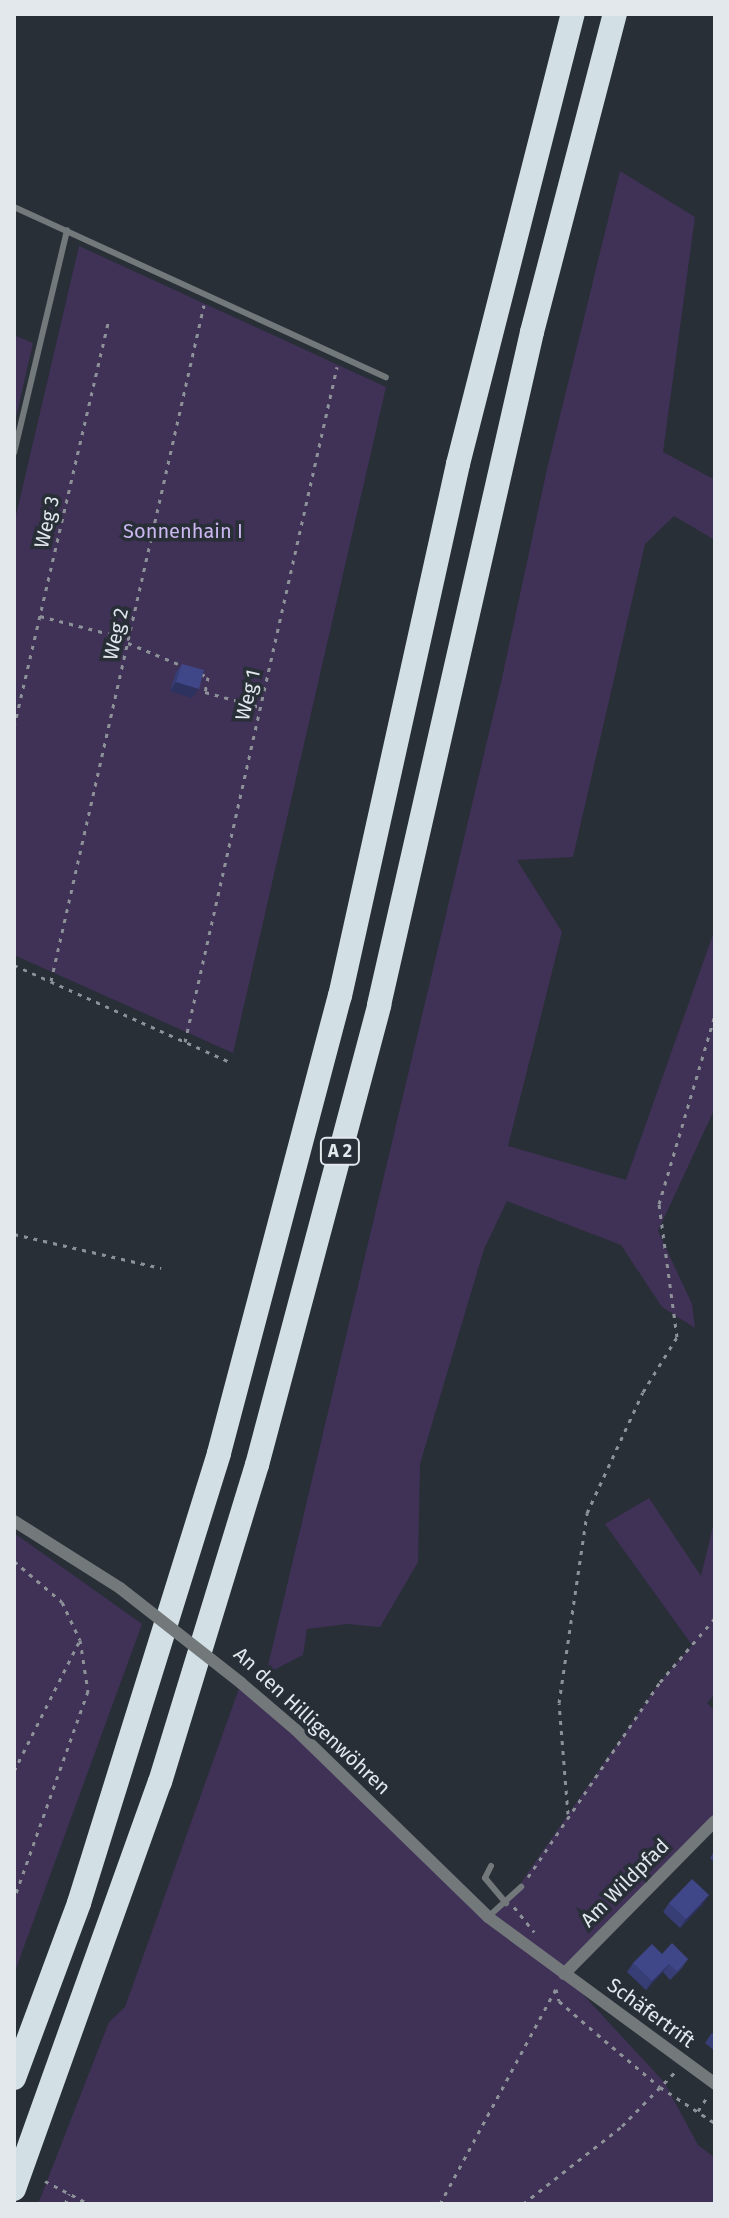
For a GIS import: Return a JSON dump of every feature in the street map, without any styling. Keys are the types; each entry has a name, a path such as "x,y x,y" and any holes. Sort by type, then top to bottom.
{"highway":[{"name":"A 2","path":"14,2078 79,1903 219,1453 340,996 458,464 573,14"},
{"name":"A 2","path":"14,2189 160,1782 257,1465 379,1005 532,332 615,14"}],"street":[{"name":"An den Hilligenwöhren","path":"14,1521 120,1588 241,1683 296,1730 488,1917 564,1974"},
{"name":"Am Wildpfad","path":"564,1974 715,1821"},
{"name":"Schäfertrift","path":"564,1974 715,2084"}],"lane":[{"path":"14,207 386,377"},
{"path":"14,453 67,230"},
{"path":"126,270 131,259"},
{"path":"491,1866 485,1878 506,1903"},
{"path":"488,1917 521,1887"}],"path":[{"name":"Weg 2","path":"51,981 209,294"},
{"name":"Weg 3","path":"14,727 108,323"},
{"name":"Weg 1","path":"185,1042 341,355"},
{"path":"40,616 128,641 208,677 205,692 260,707"},
{"path":"14,965 230,1062"},
{"path":"568,1814 559,1703 587,1513 643,1392 677,1337 659,1204 715,1015"},
{"path":"14,1234 161,1268"},
{"path":"14,1561 62,1602 80,1640 88,1691 14,1899"},
{"path":"521,1887 660,1682 715,1618"},
{"path":"14,1771 80,1640"},
{"path":"440,2204 564,1974"},
{"path":"556,1989 559,2001 660,2087 715,2123"},
{"path":"523,2204 622,2126 684,2062"},
{"path":"698,2111 715,2084"},
{"path":"45,2181 89,2204"},
{"path":"65,2204 69,2194"}],"green space":[{"path":"620,171 695,217 663,452 715,480 715,540 674,516 645,544 573,857 517,860 562,932 508,1146 626,1180 715,929 715,1108 658,1231 692,1304 695,1328 662,1307 621,1245 507,1201 484,1249 420,1464 418,1562 380,1627 347,1624 307,1629 303,1655 266,1674 502,678 547,469"},
{"name":"Sonnenhain I","path":"79,246 386,387 233,1053 14,955 14,524"},
{"path":"14,335 33,343 14,426"},
{"path":"649,1498 701,1576 715,1518 715,1694 707,1703 715,1711 715,1821 564,1974 664,2082 698,2145 715,2158 715,2204 38,2204 109,2022 125,2007 241,1683 489,1917 518,1887 660,1682 692,1645 605,1524"},
{"path":"14,1533 142,1624 14,1974"}],"building":[{"path":"182,664 204,670 199,689 176,682"},
{"path":"692,1879 709,1895 686,1919 669,1903"},
{"path":"672,1943 688,1959 677,1971 669,1964 652,1981 633,1963 652,1944 662,1954"}]}
